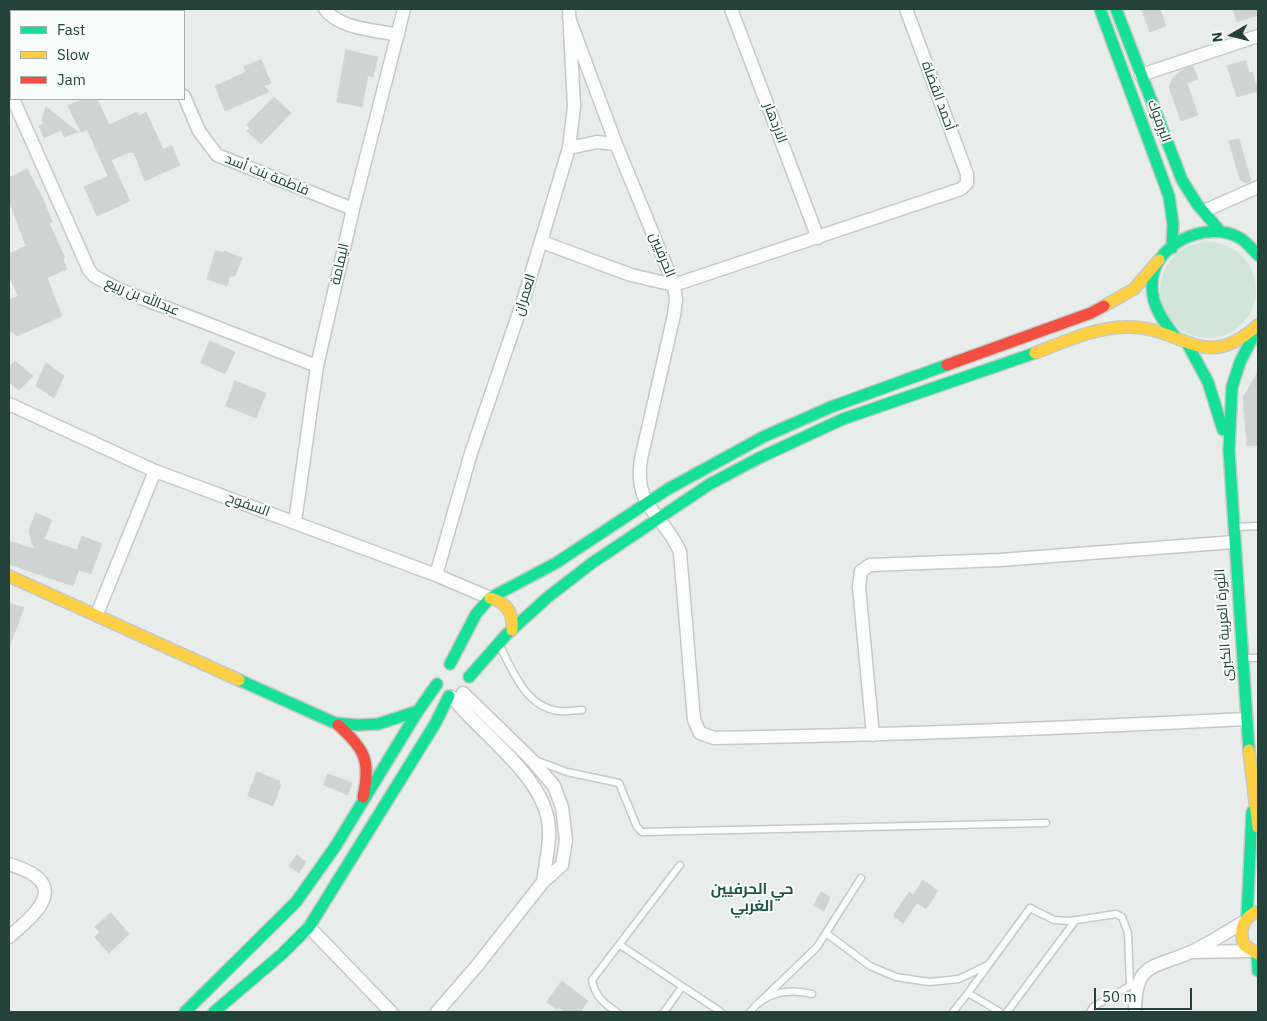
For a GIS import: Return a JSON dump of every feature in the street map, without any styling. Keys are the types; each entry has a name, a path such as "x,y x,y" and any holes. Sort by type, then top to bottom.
{"main road":[{"name":"اليرموك","path":"1100,9 1165,182 1172,209 1172,248"},
{"name":"اليرموك","path":"1116,9 1182,180 1188,192 1220,231"},
{"path":"455,695 441,692 476,614 490,598 556,562 645,503 747,445 810,416 872,391 1091,313 1134,289 1159,260 1182,238 1200,231 1220,231 1258,243"},
{"path":"1239,237 1258,256"},
{"name":"الثورة العربية الكبرى","path":"1159,260 1152,282 1153,304 1162,324 1183,342 1208,382 1229,450"},
{"path":"184,1012 296,902 335,847 418,710 451,671 489,637 512,630 573,577 710,484 834,424 1043,349 1114,327 1146,329 1183,342 1212,348 1230,346 1247,337 1258,326"},
{"name":"الثورة العربية الكبرى","path":"1258,326 1240,362 1232,387 1229,406 1233,527 1246,720 1253,797 1258,827"},
{"path":"9,576 98,614 175,652 335,723 357,727 378,726 418,710"},
{"path":"490,598 500,601 509,609 513,619 512,630"},
{"path":"476,614 489,637"},
{"path":"214,1012 282,954 309,927 435,724 455,695 469,684 451,671"},
{"path":"335,723 356,740 367,759 369,771 361,803"},
{"name":"الثورة العربية الكبرى","path":"1253,797 1241,938 1255,953"},
{"path":"1244,920 1258,911"},
{"path":"1255,953 1258,971"}],"street":[{"path":"325,9 341,22 398,36"},
{"name":"اليمامة","path":"296,522 317,366 353,209 404,9"},
{"name":"الازدهار","path":"731,9 818,238"},
{"name":"أحمد القضاة","path":"818,238 961,189 967,183 968,174 906,9"},
{"name":"الحرفيين","path":"569,14 616,144 674,285 676,300 674,315 640,467 640,486 645,503"},
{"name":"العمران","path":"436,575 471,453 542,242 569,148 574,107 569,14"},
{"path":"1141,75 1258,36"},
{"name":"فاطمة بنت أسد","path":"185,98 199,131 217,155 353,209"},
{"name":"عبدالله بن ربيع","path":"13,100 89,270 94,276 118,289 317,366"},
{"path":"569,148 598,142 616,144"},
{"path":"1204,211 1258,187"},
{"path":"542,242 631,275 674,285 818,238"},
{"name":"السفوح","path":"9,404 155,471 436,575 490,598"},
{"path":"98,614 155,471"},
{"path":"645,503 658,518 680,552 694,720 700,732 714,738 873,735 1246,720"},
{"path":"873,735 859,587 861,571 870,566 1000,560 1234,542"},
{"path":"437,1012 494,946 542,882 562,865 566,828 562,807 554,786 530,758 455,695"},
{"path":"455,695 469,718 530,781 545,802 549,840 542,882"},
{"path":"9,864 35,875 42,883 45,896 42,905 9,937"},
{"path":"1135,1012 1134,983 1153,965 1191,952 1244,920"},
{"path":"309,927 391,1012"},
{"path":"1191,952 1255,953"}],"lane":[{"path":"1233,527 1258,526"},
{"path":"489,637 521,687 540,706 560,712 582,710"},
{"path":"1242,658 1258,658"},
{"path":"530,758 567,772 619,783 637,827 642,832 1046,823"},
{"path":"617,1012 602,1002 592,980 680,865"},
{"path":"750,1012 817,947 861,878"},
{"path":"953,1012 1030,908 1054,920 1074,921 1116,914 1122,916 1128,933 1134,983 1093,1007 1090,1012"},
{"path":"1007,1012 1074,921"},
{"path":"826,933 870,966 896,977 929,982 959,979 989,964"},
{"path":"620,945 721,1012"},
{"path":"664,1012 682,987"},
{"path":"761,1001 770,995 790,991 812,994"},
{"path":"968,992 1000,1012"}],"green space":[{"path":"1208,242 1226,245 1242,256 1253,272 1256,290 1253,308 1242,324 1226,335 1208,338 1190,335 1174,324 1163,308 1160,290 1163,272 1174,256 1190,245"}],"building":[{"path":"1142,9 1160,9 1166,26 1150,32"},
{"path":"1233,9 1258,9 1258,15 1237,22"},
{"path":"346,50 378,57 373,77 368,75 362,107 337,102"},
{"path":"261,60 271,83 264,86 269,92 225,111 215,86 246,72 244,67"},
{"path":"1246,61 1249,73 1252,72 1258,91 1237,97 1227,66"},
{"path":"1193,66 1198,79 1187,83 1198,115 1181,121 1169,87 1173,78 1182,70"},
{"path":"274,97 291,113 261,144 247,131 250,128 247,125"},
{"path":"82,100 97,100 109,125 137,112 139,116 146,112 163,149 172,146 180,165 145,181 134,153 130,152 111,160 130,201 97,216 84,187 108,176 87,129 81,132 68,106"},
{"path":"46,107 78,132 64,137 61,130 44,138 39,126 44,124 42,121"},
{"path":"1239,139 1251,181 1246,183 1240,180 1229,141"},
{"path":"27,169 43,199 52,222 49,223 65,258 63,260 67,269 47,278 62,316 17,336 11,331 9,332 9,300 18,296 9,276 9,254 26,246 9,201 9,178"},
{"path":"216,251 224,253 224,251 242,258 235,276 230,276 227,286 207,279"},
{"path":"210,341 235,352 225,374 201,363"},
{"path":"15,361 33,376 19,390 9,382 9,368"},
{"path":"46,363 64,376 54,398 36,386"},
{"path":"1258,372 1258,445 1247,446 1243,398"},
{"path":"235,381 266,393 256,418 226,406"},
{"path":"36,513 52,520 44,539 77,550 82,536 102,544 91,574 79,570 73,586 9,564 9,541 34,549 29,531"},
{"path":"9,603 24,608 10,645 9,644"},
{"path":"257,772 280,781 279,784 281,785 273,806 248,796"},
{"path":"328,774 352,783 348,795 324,785"},
{"path":"297,855 306,862 299,873 289,866"},
{"path":"923,880 938,891 926,909 917,903 903,923 893,916 909,892 913,895"},
{"path":"821,892 830,897 824,911 814,906"},
{"path":"111,913 129,934 109,953 94,937 100,932 95,927"},
{"path":"562,981 588,1001 580,1012 565,1012 558,1007 557,1010 547,1002"}],"traffic: fast":[{"path":"1100,9 1169,196 1173,224 1172,248"},
{"path":"1116,9 1182,180 1197,204 1220,231"},
{"path":"1176,338 1156,307 1152,286 1154,271 1160,259 1170,248 1196,234 1210,232 1225,233 1241,238 1258,255"},
{"path":"1249,750 1229,450 1232,387 1240,362 1258,327"},
{"path":"1188,345 1208,382 1223,430"},
{"path":"469,677 506,635 548,597 592,563 710,484 759,458 843,419 1035,353"},
{"path":"450,664 476,614 490,598 556,563 668,489 763,437 831,407 947,365"},
{"path":"239,680 335,723 378,724 418,711"},
{"path":"185,1012 296,902 335,847 418,711 437,684"},
{"path":"214,1012 282,954 309,927 435,724 449,696"},
{"path":"1247,917 1252,812"},
{"path":"1257,954 1258,971"}],"traffic: slow":[{"path":"1104,306 1134,289 1159,260"},
{"path":"1035,353 1091,332 1127,327 1163,333 1207,347 1222,346 1239,339 1258,325"},
{"path":"9,576 239,680"},
{"path":"490,598 505,605 508,609 512,618 512,630"},
{"path":"1249,750 1258,827"},
{"path":"1255,912 1244,922 1242,935 1244,945 1258,954"}],"traffic: jam":[{"path":"947,365 1091,313 1104,306"},
{"path":"338,725 354,741 364,756 366,774 363,797"}],"district":[{"name":"حي الحرفيين الغربي","path":"752,898"}]}
